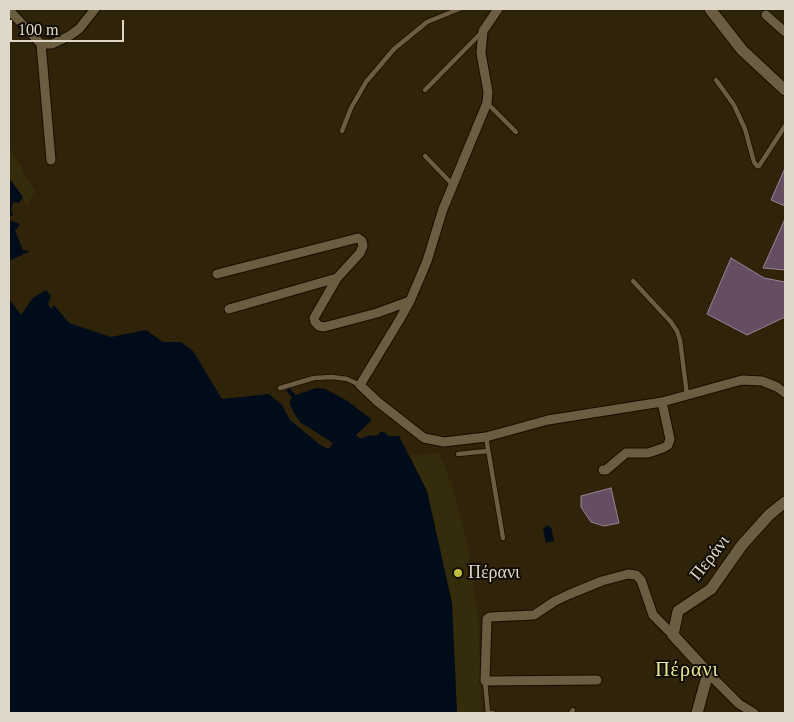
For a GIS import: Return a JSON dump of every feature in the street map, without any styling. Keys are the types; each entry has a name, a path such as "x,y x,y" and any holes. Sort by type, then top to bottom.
{"street":[{"path":"10,9 41,44 51,160"},
{"path":"41,44 52,44 69,36 79,29 95,9"},
{"path":"498,9 483,31 481,53 488,92 487,103 443,209 427,261 410,301 360,385 378,402 424,438 444,442 486,437 548,420 662,402 742,380 762,380 785,393"},
{"path":"710,9 742,50 785,90"},
{"path":"766,15 785,32"},
{"path":"217,274 358,238 362,241 363,246 360,253 337,278 314,318 315,322 319,326 324,327 377,313 410,301"},
{"path":"229,309 337,278"},
{"path":"603,470 609,468 626,454 648,453 668,445 670,439 662,402"},
{"name":"Περάνι","path":"673,635 678,611 712,589 742,545 769,515 785,502"},
{"path":"597,680 518,679 485,681 486,622 490,617 530,617 570,594 602,581 628,574 636,575 641,580 653,615 739,704 754,713"},
{"path":"697,713 708,673"}],"lane":[{"path":"342,131 351,108 366,82 394,49 427,22 459,9"},
{"path":"425,90 483,31"},
{"path":"716,80 734,105 745,129 754,162 757,166 759,166 785,126"},
{"path":"487,103 516,132"},
{"path":"425,156 453,185"},
{"path":"633,281 677,331 680,340 687,395"},
{"path":"280,388 314,378 332,377 347,379 360,385"},
{"path":"486,437 503,538"},
{"path":"458,454 488,451"},
{"path":"485,681 488,713 493,713"}],"sand":[{"path":"9,150 16,158 35,192 26,206 23,197 9,178"},
{"name":"Πέρανι","path":"439,453 452,485 467,543 478,618 482,713 457,713 452,603 427,491 410,456"}],"water":[{"path":"9,178 23,197 19,203 13,202 11,210 13,215 9,217"},
{"path":"9,220 20,224 15,231 23,250 30,251 9,261"},
{"path":"46,290 51,296 48,304 51,309 54,305 69,323 111,337 146,330 163,342 181,342 193,351 222,399 269,394 282,405 290,420 326,448 330,448 333,443 300,422 296,416 290,405 292,397 286,391 289,388 296,395 316,388 325,389 346,400 371,419 356,435 360,439 379,435 380,432 384,432 388,436 399,436 427,491 452,603 457,713 9,713 9,299 21,315 33,298"},
{"path":"549,525 554,541 546,543 543,529"}],"building":[{"path":"785,168 785,206 771,200"},
{"path":"785,219 785,270 763,268"},
{"path":"731,258 764,278 785,282 785,317 747,335 707,314"},
{"path":"611,488 619,523 604,526 591,522 581,507 581,496"}],"place":[{"name":"Πέρανι","path":"458,573"}],"district":[{"name":"Πέρανι","path":"687,670"}]}
